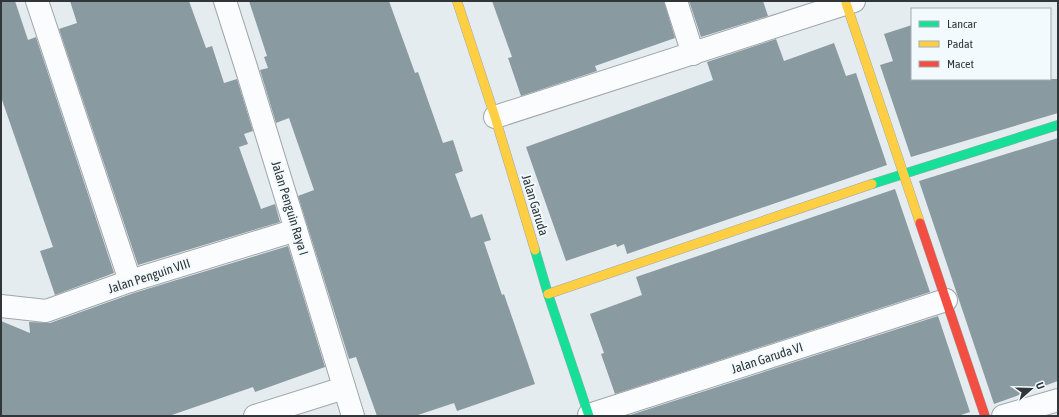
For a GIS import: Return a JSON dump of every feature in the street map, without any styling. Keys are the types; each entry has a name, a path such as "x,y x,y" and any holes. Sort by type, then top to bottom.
{"street":[{"path":"37,1 130,282"},
{"name":"Jalan Penguin Raya I","path":"224,1 353,416"},
{"name":"Jalan Garuda","path":"457,1 495,117 548,294 589,416"},
{"path":"676,1 693,54"},
{"path":"495,117 850,2 903,173 985,416"},
{"path":"548,294 903,173 1058,125"},
{"name":"Jalan Penguin VIII","path":"1,306 46,311 130,282 296,230"},
{"name":"Jalan Garuda VI","path":"589,416 946,300"},
{"path":"255,416 344,388"},
{"path":"1003,416 1058,400"}],"building":[{"path":"1,1 15,1 28,40 36,37 114,273 55,295 40,251 53,247 1,97"},
{"path":"70,1 189,1 206,48 212,46 224,83 237,79 253,131 244,134 248,144 239,147 261,209 275,204 280,222 138,265 59,29 77,23"},
{"path":"249,1 389,1 415,73 418,72 443,143 453,140 463,171 455,174 471,218 482,214 491,240 484,242 502,295 504,294 535,384 457,411 454,403 415,416 377,416 356,357 349,359 298,196 314,190 289,118 276,123 260,70 268,68 264,57 267,56"},
{"path":"492,1 664,1 675,38 595,66 597,71 521,96 508,58 512,57"},
{"path":"689,1 763,1 768,16 701,37"},
{"path":"911,25 911,80 1058,79 1058,113 911,157 880,65 893,61 884,34"},
{"path":"776,39 784,61 834,43 846,76 856,73 887,165 627,254 624,244 617,247 616,244 566,261 526,147 713,80 707,62"},
{"path":"1058,138 1058,381 994,404 919,181"},
{"path":"895,189 930,292 615,394 601,354 604,353 590,314 642,295 636,277"},
{"path":"288,246 325,367 255,392 253,387 169,416 1,416 1,321 30,333 29,322 50,323 134,293"},
{"path":"938,316 970,412 958,416 627,416"}],"traffic: fast":[{"path":"872,184 1058,125"},
{"path":"535,250 548,294 589,416"}],"traffic: slow":[{"path":"457,1 495,117 535,250"},
{"path":"846,3 920,223"},
{"path":"548,294 872,184"}],"traffic: jam":[{"path":"920,223 985,416"}]}
